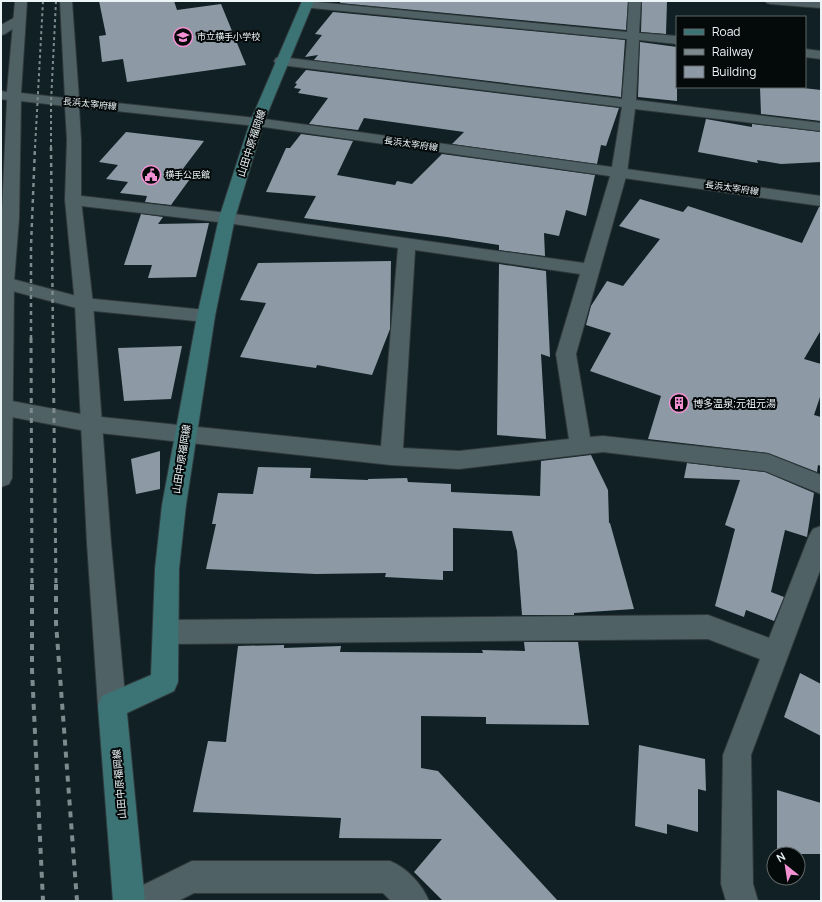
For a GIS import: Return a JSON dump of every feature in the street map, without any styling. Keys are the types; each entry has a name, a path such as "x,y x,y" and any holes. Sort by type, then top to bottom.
{"main road":[{"name":"山田中原福岡線","path":"129,901 112,706 164,682 167,569 174,505 184,435 206,316 227,218 256,122 307,3"}],"street":[{"path":"1,478 3,282 11,218 6,189 7,95 21,1"},
{"path":"66,1 74,140 73,200 84,304 98,543 112,706"},
{"path":"581,446 566,354 592,270 619,173 629,104 635,1"},
{"path":"772,1 817,4"},
{"path":"307,3 676,40"},
{"path":"1,31 19,19"},
{"path":"806,53 821,55"},
{"path":"281,61 821,127"},
{"name":"長浜太宰府線","path":"7,95 256,122 821,201"},
{"path":"73,200 227,218 592,270"},
{"path":"391,456 407,244"},
{"path":"3,282 84,304 206,316"},
{"path":"2,407 91,424 391,456 460,460 603,444 768,463 821,485"},
{"path":"742,901 737,884 737,755 821,536"},
{"path":"166,632 708,627 777,653"},
{"path":"144,901 192,877 390,877 413,901"}],"building":[{"path":"99,1 174,1 177,10 221,4 246,65 127,82 123,59 102,62 99,36 106,35"},
{"path":"341,1 628,1 626,30 340,3"},
{"path":"642,1 667,1 666,34 641,32"},
{"path":"333,12 625,40 621,97 314,60 318,55 305,57 322,35 315,34"},
{"path":"640,42 676,47 677,101 638,97"},
{"path":"306,70 619,108 606,146 601,145 597,164 452,144 464,132 364,118 358,130 309,124 328,98 298,93 301,89 294,88 297,84 295,83"},
{"path":"760,88 803,88 821,90 821,121 761,114"},
{"path":"706,119 752,127 752,124 821,132 821,162 781,164 757,160 758,163 698,152"},
{"path":"126,132 204,141 182,170 195,172 171,205 145,202 147,196 120,193 128,182 106,179 118,165 99,162"},
{"path":"301,134 353,141 337,175 395,185 397,181 412,184 442,154 595,175 586,216 566,210 559,236 544,233 545,256 499,250 499,245 304,218 316,196 266,192 286,148 290,148"},
{"path":"640,199 683,212 688,206 802,243 819,207 821,207 821,330 804,359 821,364 821,394 814,415 821,417 821,466 818,465 817,472 768,453 648,439 661,396 590,371 611,333 586,325 591,306 607,281 623,286 660,239 619,226"},
{"path":"141,214 163,217 158,224 209,223 196,277 148,278 152,265 124,265"},
{"path":"391,261 390,329 372,375 317,365 316,368 240,357 266,303 240,300 258,263"},
{"path":"499,264 546,271 550,357 541,354 546,439 497,435"},
{"path":"182,346 171,399 124,401 118,348"},
{"path":"160,451 160,489 136,494 131,459"},
{"path":"591,455 608,490 609,523 634,609 574,613 574,615 522,615 517,551 512,531 453,528 453,571 443,571 443,580 385,577 386,573 316,574 206,569 216,524 212,524 218,493 253,494 258,467 311,468 310,478 368,480 407,478 408,482 451,484 451,492 540,496 541,461"},
{"path":"687,463 765,472 814,493 807,537 785,530 771,592 784,597 774,621 746,610 744,617 715,606 735,529 725,525 740,480 684,478"},
{"path":"524,642 578,642 589,725 486,724 486,717 421,716 421,768 438,771 558,901 443,901 414,872 442,839 339,838 341,818 193,812 208,741 226,742 238,646 284,645 284,648 341,646 340,652 483,653 482,650 525,651"},
{"path":"800,673 821,684 821,736 784,717"},
{"path":"639,745 705,759 706,791 698,789 698,832 667,824 667,834 635,826"},
{"path":"777,790 821,803 821,854 806,854 806,846 777,846"}],"railway":[{"path":"35,148 43,1"},
{"path":"51,147 51,102 56,1"},
{"path":"31,338 31,246 35,147"},
{"path":"51,147 53,339"},
{"path":"31,338 32,585"},
{"path":"53,338 56,585"},
{"path":"32,585 32,670 43,901"},
{"path":"56,585 56,623 77,901"}],"place":[{"name":"市立横手小学校","path":"183,37"},
{"name":"横手公民館","path":"151,175"},
{"name":"博多温泉;元祖元湯","path":"679,403"}]}
